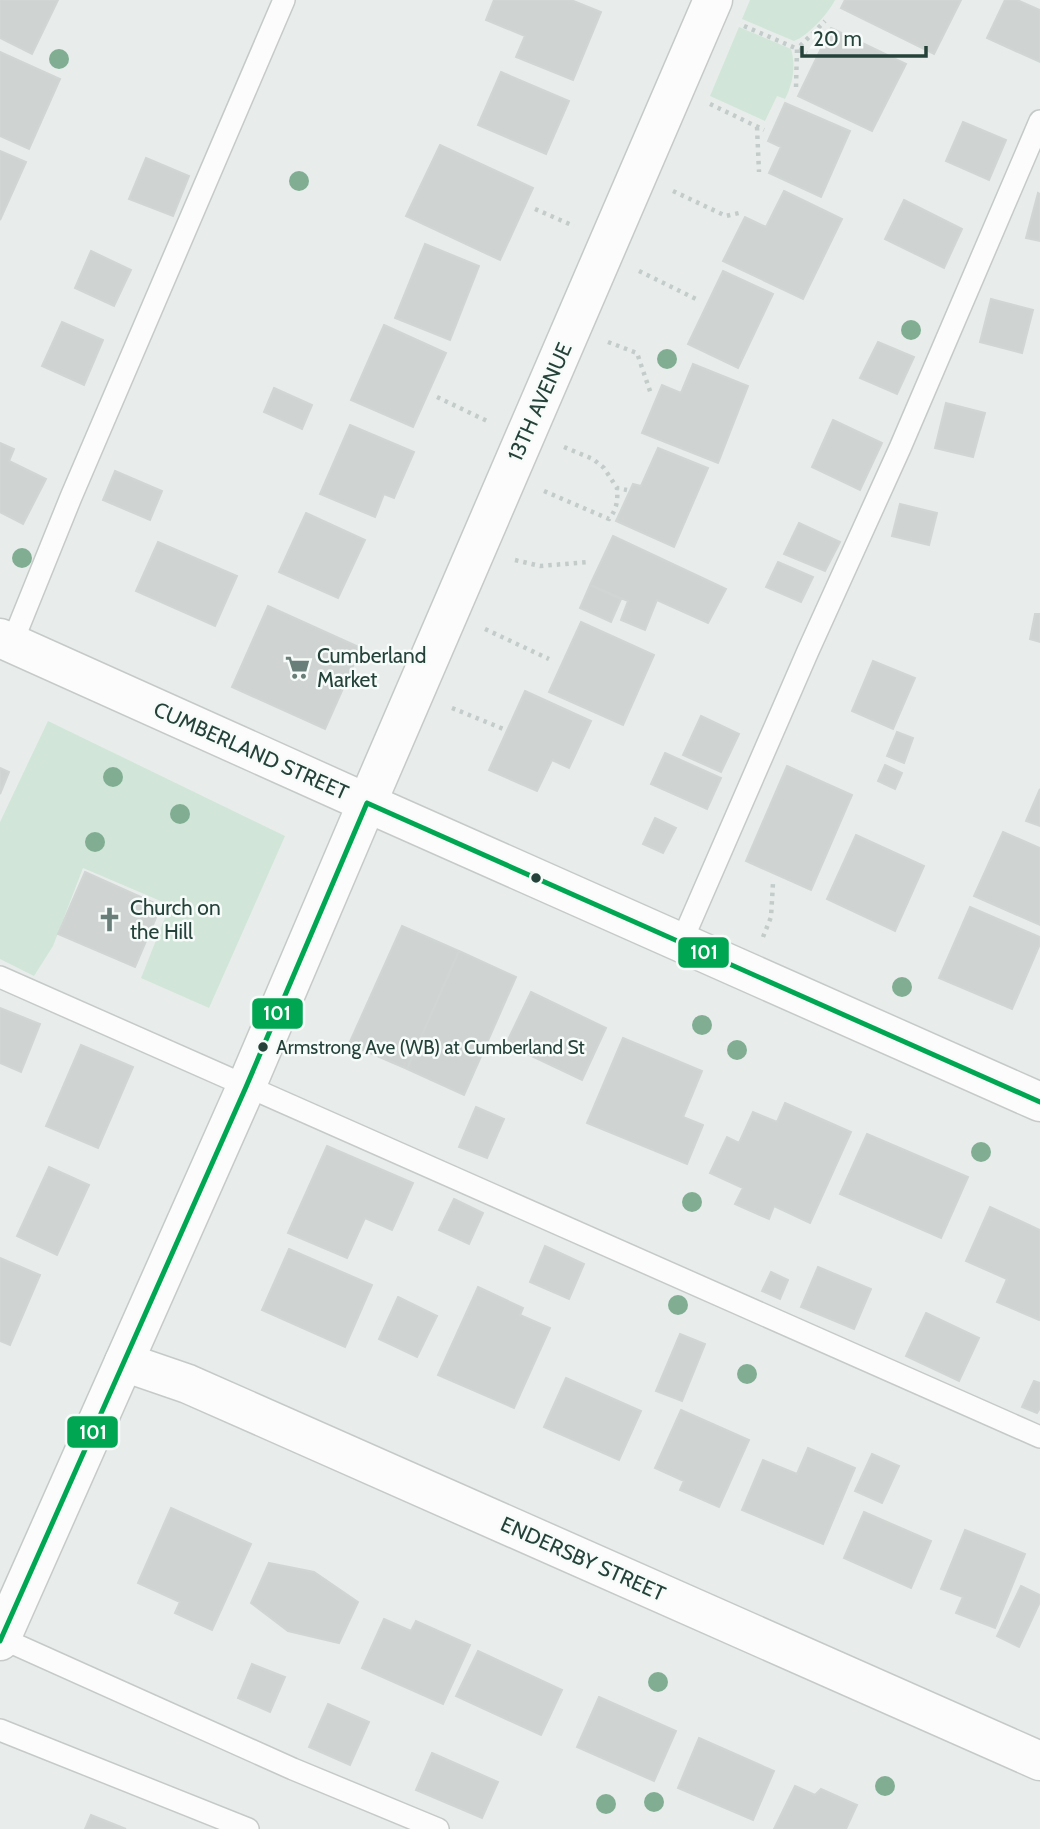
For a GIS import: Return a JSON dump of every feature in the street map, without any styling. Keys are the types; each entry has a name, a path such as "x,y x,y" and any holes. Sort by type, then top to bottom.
{"street":[{"name":"13TH AVENUE","path":"1,1639 246,1087 367,803 725,11"},
{"name":"CUMBERLAND STREET","path":"6,640 1040,1102"},
{"name":"ENDERSBY STREET","path":"124,1362 188,1384 1040,1761"}],"lane":[{"path":"6,640 77,485 284,0"},
{"path":"681,943 900,448 1040,121"},
{"path":"0,977 1040,1437"},
{"path":"1,1639 293,1769 438,1829"},
{"path":"0,1730 248,1829"}],"path":[{"path":"725,11 807,52"},
{"path":"796,87 797,49 825,21"},
{"path":"703,101 764,130"},
{"path":"757,127 759,172"},
{"path":"666,188 726,216 739,213"},
{"path":"535,209 581,229"},
{"path":"632,268 696,299"},
{"path":"601,339 636,353 651,394"},
{"path":"437,397 497,426"},
{"path":"537,488 609,519 614,512 618,501 617,488 604,468 556,443"},
{"path":"617,488 626,490"},
{"path":"507,559 540,566 589,562"},
{"path":"478,626 549,659"},
{"path":"444,705 506,730"},
{"path":"763,938 771,917 774,883"}],"green space":[{"path":"750,0 835,0 817,24 794,41 742,19"},
{"path":"739,27 791,49 793,55 793,74 785,99 777,96 765,121 710,96"},
{"path":"48,721 285,836 209,1008 141,978 170,905 83,868 53,946 34,976 0,959 0,822"}],"building":[{"path":"0,0 58,0 32,54 0,38"},
{"path":"494,0 571,0 601,12 573,80 516,57 525,36 486,20"},
{"path":"845,0 961,0 934,54 841,8"},
{"path":"1005,0 1017,0 1040,10 1040,62 987,38"},
{"path":"831,28 906,64 872,131 798,96"},
{"path":"0,52 60,79 29,149 0,136"},
{"path":"501,72 569,101 546,154 478,125"},
{"path":"785,103 850,131 821,197 769,173 781,147 768,141"},
{"path":"963,122 1006,140 989,180 946,161"},
{"path":"440,145 533,188 500,260 406,216"},
{"path":"0,151 26,162 0,220"},
{"path":"146,158 189,176 173,216 129,199"},
{"path":"784,191 842,219 803,299 723,261 745,217 766,227"},
{"path":"1038,193 1040,194 1040,241 1026,238"},
{"path":"904,200 962,229 944,268 885,239"},
{"path":"425,244 479,266 450,340 395,318"},
{"path":"91,251 131,270 114,306 75,288"},
{"path":"723,271 773,294 738,368 688,344"},
{"path":"991,299 1033,310 1022,353 980,342"},
{"path":"62,322 103,340 84,385 42,366"},
{"path":"384,325 446,353 413,427 351,400"},
{"path":"878,342 914,357 897,394 860,378"},
{"path":"693,364 748,386 718,463 642,433 662,385 681,393"},
{"path":"274,388 312,405 302,429 264,412"},
{"path":"946,403 985,413 973,457 935,448"},
{"path":"833,420 882,443 860,490 812,467"},
{"path":"350,425 414,452 394,498 384,494 375,517 320,494"},
{"path":"0,443 14,449 9,461 46,479 23,524 0,512"},
{"path":"658,448 708,468 674,547 616,521 633,484 641,486"},
{"path":"115,471 162,491 150,520 103,500"},
{"path":"900,504 937,513 929,545 892,536"},
{"path":"306,513 365,540 338,598 279,572"},
{"path":"799,523 840,542 825,571 784,554"},
{"path":"613,536 726,589 708,623 657,600 645,630 621,620 628,601 590,585"},
{"path":"158,542 237,576 215,626 136,591"},
{"path":"778,562 813,577 801,602 766,587"},
{"path":"590,585 621,599 611,622 580,608"},
{"name":"Cumberland Market","path":"268,606 361,648 325,729 232,687"},
{"path":"1035,614 1040,614 1040,642 1030,639"},
{"path":"581,622 654,655 623,725 549,692"},
{"path":"873,661 915,678 893,729 852,711"},
{"path":"525,691 591,721 569,768 552,760 537,791 489,770"},
{"path":"701,716 739,734 721,772 683,755"},
{"path":"897,732 913,738 904,763 887,756"},
{"path":"665,753 721,778 707,809 651,784"},
{"path":"885,765 902,773 895,789 878,781"},
{"path":"787,766 852,795 811,890 746,861"},
{"path":"0,768 9,772 0,794"},
{"path":"1040,789 1040,826 1026,821"},
{"path":"655,818 676,828 663,853 643,844"},
{"path":"1003,832 1040,848 1040,925 974,896"},
{"path":"856,835 924,866 895,931 827,899"},
{"name":"Church on the Hill","path":"85,872 161,906 135,967 58,934"},
{"path":"970,907 1040,937 1040,944 1012,1009 939,978"},
{"path":"402,926 459,951 407,1069 349,1044"},
{"path":"459,951 516,977 464,1095 407,1069"},
{"path":"531,992 606,1028 582,1080 506,1044"},
{"path":"0,1008 40,1024 21,1072 0,1063"},
{"path":"623,1038 702,1071 683,1117 703,1125 687,1164 587,1123"},
{"path":"81,1045 133,1067 98,1148 46,1126"},
{"path":"785,1103 851,1132 810,1223 774,1206 769,1219 735,1204 743,1188 710,1173 727,1137 739,1143 753,1112 777,1122"},
{"path":"476,1107 504,1119 487,1158 459,1147"},
{"path":"867,1134 968,1177 941,1238 840,1194"},
{"path":"327,1146 413,1183 392,1230 365,1218 347,1258 288,1233"},
{"path":"49,1167 89,1185 57,1255 17,1236"},
{"path":"454,1199 483,1213 469,1244 439,1230"},
{"path":"990,1207 1040,1230 1039,1320 997,1302 1007,1279 966,1261"},
{"path":"545,1246 584,1264 569,1299 530,1282"},
{"path":"289,1249 372,1285 345,1347 262,1310"},
{"path":"0,1258 40,1275 10,1345 0,1341"},
{"path":"818,1267 871,1289 854,1329 801,1307"},
{"path":"771,1272 788,1280 780,1299 762,1291"},
{"path":"478,1287 523,1308 520,1315 550,1328 514,1408 438,1375"},
{"path":"398,1297 437,1316 417,1357 379,1339"},
{"path":"926,1313 979,1338 959,1381 906,1356"},
{"path":"680,1334 705,1344 682,1401 656,1391"},
{"path":"566,1378 641,1411 619,1460 544,1427"},
{"path":"1034,1381 1040,1383 1040,1408 1037,1413 1022,1407"},
{"path":"681,1410 749,1440 719,1507 680,1490 684,1481 655,1468"},
{"path":"808,1448 855,1468 823,1544 742,1510 763,1460 797,1474"},
{"path":"872,1454 899,1466 882,1503 855,1491"},
{"path":"171,1508 251,1544 212,1630 175,1613 180,1602 138,1583"},
{"path":"864,1512 931,1541 911,1588 844,1558"},
{"path":"965,1530 1025,1554 995,1628 956,1613 963,1597 941,1589"},
{"path":"269,1563 314,1572 358,1602 339,1643 288,1631 251,1603"},
{"path":"1021,1586 1040,1595 1040,1602 1019,1647 997,1636"},
{"path":"384,1619 411,1631 416,1621 470,1645 443,1704 362,1668"},
{"path":"478,1651 562,1690 541,1735 456,1696"},
{"path":"252,1664 285,1677 270,1712 238,1698"},
{"path":"599,1697 676,1731 654,1781 577,1747"},
{"path":"328,1704 369,1722 350,1765 309,1747"},
{"path":"699,1738 774,1771 753,1820 678,1788"},
{"path":"432,1753 498,1782 482,1818 416,1790"},
{"path":"795,1786 815,1795 821,1789 857,1805 846,1829 774,1829"},
{"path":"91,1815 126,1829 85,1829"}],"transit line":[{"name":"101","path":"367,803 1040,1102"},
{"name":"101","path":"0,1641 246,1087 367,803"}],"place":[{"name":"Cumberland Market","path":"297,668"},
{"name":"Church on the Hill","path":"110,920"},
{"name":"Armstrong Ave (WB) at Cumberland St","path":"263,1047"}]}
